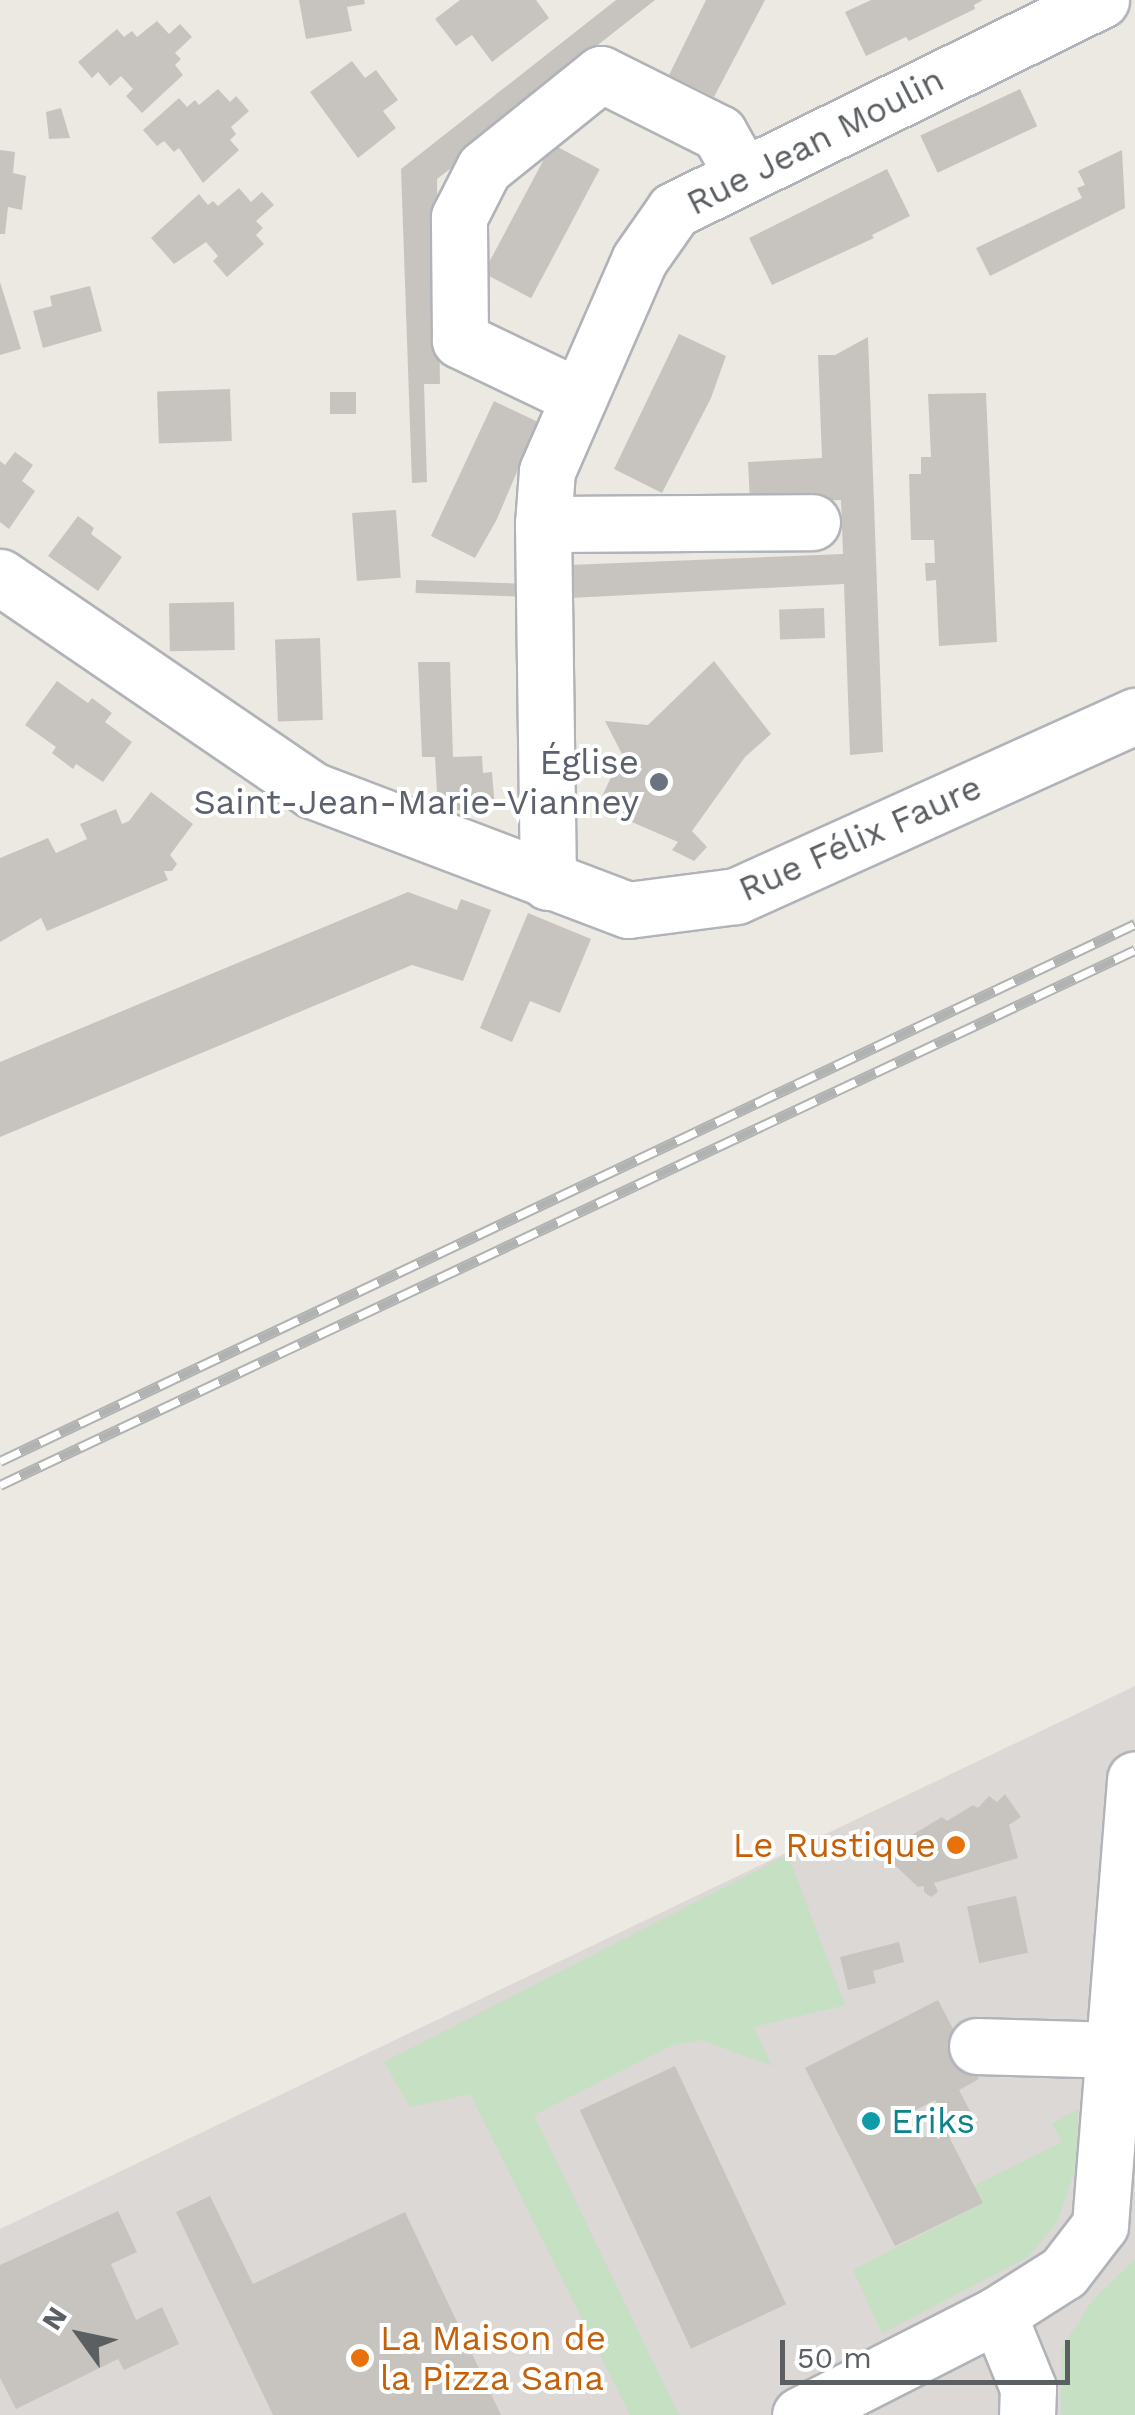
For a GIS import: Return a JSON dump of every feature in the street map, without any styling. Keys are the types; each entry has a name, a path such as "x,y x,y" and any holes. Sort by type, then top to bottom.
{"street":[{"name":"Rue Jean Moulin","path":"548,882 543,524 547,471 639,260 674,210 1102,0"},
{"path":"579,397 460,340 459,217 484,168 601,74 719,133 742,174"},
{"path":"543,524 812,522"},
{"name":"Rue Félix Faure","path":"0,578 312,790 628,910 736,896 1135,716"},
{"path":"800,2415 998,2314 1064,2272 1100,2225 1135,1778"},
{"path":"978,2046 1116,2050"},
{"path":"998,2314 1028,2388 1027,2415"}],"shaded area":[{"path":"1135,1686 1135,2415 0,2415 0,2229"}],"green space":[{"path":"788,1855 845,2005 754,2027 772,2066 702,2040 673,2045 534,2115 679,2415 630,2415 470,2094 410,2107 384,2062"},
{"path":"1078,2109 1076,2167 1057,2222 1028,2257 882,2333 853,2270 983,2203 974,2186 1062,2142 1052,2124"},
{"path":"1135,2259 1135,2415 1061,2415 1061,2349 1093,2300"}],"building":[{"path":"299,0 364,0 365,4 347,7 352,31 306,39"},
{"path":"460,0 536,0 549,18 492,62 472,35 456,46 435,19"},
{"path":"616,0 655,0 594,48 599,55 437,179 440,384 424,384 427,482 412,483 401,169"},
{"path":"706,0 765,0 714,97 669,75"},
{"path":"871,0 983,0 974,5 975,9 909,41 906,37 866,56 845,12"},
{"path":"157,21 169,34 180,24 192,37 175,53 181,59 175,65 183,75 142,113 126,96 133,89 121,76 110,86 98,72 92,78 78,62 117,29 124,37 132,31 137,37"},
{"path":"352,61 365,78 376,70 398,100 383,111 396,128 358,158 310,92"},
{"path":"218,89 230,102 236,96 249,111 231,127 236,134 230,140 239,150 203,183 179,148 174,152 164,141 157,146 143,130 179,98 187,107 195,100 199,105"},
{"path":"1020,89 1037,126 938,173 920,135"},
{"path":"61,108 70,138 49,139 46,112"},
{"path":"552,144 600,169 531,298 483,273"},
{"path":"0,150 15,152 13,173 26,176 22,210 8,207 5,234 0,234"},
{"path":"1122,150 1125,208 990,276 976,248 1082,198 1077,188 1085,185 1078,171"},
{"path":"887,169 910,216 872,235 874,238 772,285 749,238"},
{"path":"239,188 251,202 262,192 274,205 256,221 263,228 256,235 264,244 227,277 213,261 218,256 206,242 174,264 151,238 199,194 208,205 213,201 218,206"},
{"path":"0,282 21,349 0,355"},
{"path":"90,286 102,331 43,348 33,311 52,306 50,296"},
{"path":"679,334 726,356 711,398 662,493 614,469"},
{"path":"868,337 883,752 850,755 844,584 570,598 569,565 843,554 841,500 750,503 748,462 822,458 818,355 835,355"},
{"path":"230,389 232,441 159,444 157,392"},
{"path":"330,392 356,392 356,414 330,414"},
{"path":"986,393 997,642 939,646 936,580 926,581 925,563 935,563 934,540 911,540 909,474 921,474 921,457 931,457 928,394"},
{"path":"494,401 538,422 497,519 475,558 431,536"},
{"path":"15,452 33,465 22,481 35,491 9,529 0,522 0,461 5,465"},
{"path":"396,510 401,578 357,581 352,513"},
{"path":"78,516 94,528 91,534 122,557 98,591 48,556"},
{"path":"416,580 517,584 516,597 416,593"},
{"path":"234,602 235,650 170,651 169,603"},
{"path":"824,608 825,638 780,640 779,610"},
{"path":"320,638 323,720 278,722 275,640"},
{"name":"Église Saint-Jean-Marie-Vianney","path":"714,661 771,734 745,757 692,831 707,847 694,861 672,850 678,842 597,807 622,754 605,721 648,725"},
{"path":"418,662 450,662 453,757 482,756 483,773 492,772 495,809 438,811 435,757 422,757"},
{"path":"57,681 88,703 92,698 112,713 105,722 132,742 103,782 76,764 73,769 52,753 56,747 25,725"},
{"path":"151,792 193,824 170,855 177,864 172,871 164,871 168,880 47,931 41,918 0,942 0,858 48,838 56,853 87,839 80,824 116,809 122,824 129,821"},
{"path":"408,892 457,910 461,899 491,910 463,981 412,965 0,1137 0,1062"},
{"path":"528,913 591,939 560,1013 530,1001 512,1042 480,1028"},
{"name":"Le Rustique","path":"1005,1794 1021,1817 1009,1825 1018,1858 934,1883 938,1892 931,1897 924,1892 924,1886 918,1887 882,1853 942,1817 947,1821 973,1805 978,1808 989,1796 997,1802"},
{"path":"1016,1896 1028,1953 979,1963 967,1906"},
{"path":"899,1942 904,1962 873,1971 876,1983 848,1990 840,1957"},
{"name":"Eriks","path":"938,2000 979,2079 959,2090 970,2111 946,2124 935,2100 908,2114 920,2139 944,2127 983,2203 895,2246 805,2068"},
{"path":"675,2066 786,2304 691,2349 580,2110"},
{"name":"La Maison de la Pizza Sana","path":"210,2196 253,2284 405,2212 501,2415 273,2415 176,2212"},
{"path":"118,2211 137,2252 111,2264 136,2320 162,2307 179,2344 124,2370 118,2359 16,2409 0,2378 0,2265"}],"railway":[{"path":"0,1461 1135,924"},
{"path":"0,1485 1135,950"}],"place":[{"name":"Église Saint-Jean-Marie-Vianney","path":"659,782"},
{"name":"Le Rustique","path":"956,1845"},
{"name":"Eriks","path":"871,2121"},
{"name":"La Maison de la Pizza Sana","path":"360,2358"}]}
